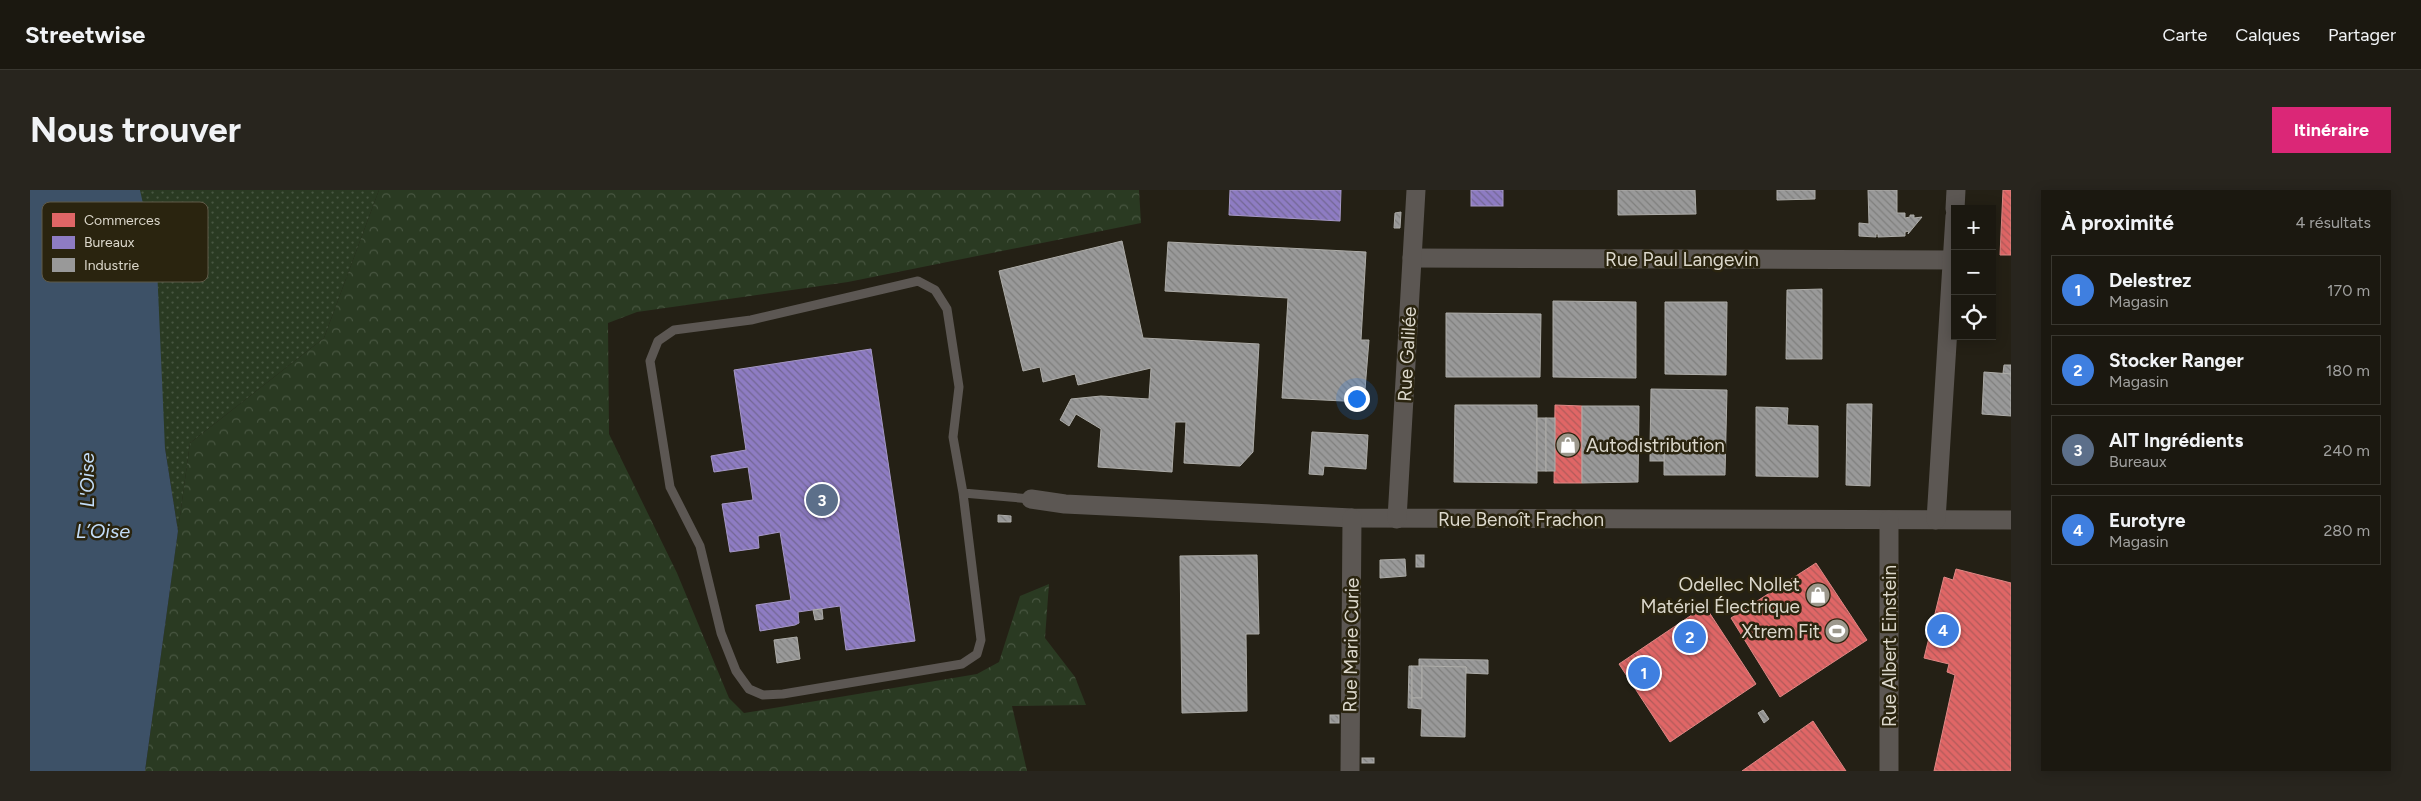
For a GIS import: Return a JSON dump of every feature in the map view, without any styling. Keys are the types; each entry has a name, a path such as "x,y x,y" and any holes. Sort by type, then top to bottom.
{"street":[{"name":"Rue Galilée","path":"1397,519 1416,190"},
{"path":"1955,205 1956,190"},
{"name":"Rue Paul Langevin","path":"1412,258 1951,260"},
{"path":"1936,520 1951,276"},
{"name":"Rue Benoît Frachon","path":"1031,499 1064,504 1397,519 2011,520"},
{"name":"Rue Marie Curie","path":"1350,771 1352,518"},
{"name":"Rue Albert Einstein","path":"1889,520 1889,771"}],"lane":[{"path":"918,281 935,290 947,309 960,387 953,437 963,493 981,640 977,654 962,664 783,694 763,695 749,689 736,671 721,633 700,546 693,528 670,487 650,361 658,341 674,330 751,320 918,281"},
{"path":"963,493 1031,499"}],"green space":[{"path":"139,190 379,190 324,338 190,443 178,531 165,448 148,282 208,282 208,202 140,202"},
{"path":"379,190 1139,190 1141,223 848,282 637,312 608,323 609,434 677,573 729,698 744,713 977,674 999,662 1020,596 1049,584 1045,638 1075,677 1086,705 1012,706 1027,771 145,771 190,443 324,338"}],"water":[{"name":"L’Oise","path":"30,190 140,190 143,202 42,202 42,282 158,282 165,448 178,531 145,771 30,771"}],"building: Commerces":[{"path":"2003,190 2011,190 2011,255 2000,255"},
{"name":"Autodistribution","path":"1555,405 1582,406 1582,483 1554,483"},
{"path":"1816,563 1867,640 1780,697 1731,618"},
{"path":"1956,569 2011,583 2011,771 1934,771 1955,675 1947,672 1949,664 1924,658 1944,577 1953,580"},
{"path":"1705,606 1756,684 1670,742 1619,664"},
{"path":"1813,721 1846,771 1742,771"}],"building: Bureaux":[{"path":"1230,190 1341,190 1340,221 1229,215"},
{"path":"1471,190 1503,190 1503,206 1471,206"},
{"path":"871,349 915,641 846,650 840,606 798,612 799,623 795,625 760,631 756,605 791,600 780,532 758,536 759,548 730,552 722,504 753,500 748,467 714,472 711,456 746,450 734,370"}],"building: Industrie":[{"path":"1618,190 1695,190 1696,214 1618,215"},
{"path":"1777,190 1815,190 1815,199 1777,200"},
{"path":"1868,190 1897,190 1897,213 1905,213 1905,218 1910,217 1910,215 1914,215 1914,218 1922,217 1908,234 1909,231 1905,232 1905,236 1878,237 1878,234 1876,234 1876,237 1859,236 1859,223 1869,224"},
{"path":"1401,212 1400,228 1394,228 1395,213"},
{"path":"1122,241 1143,338 1259,344 1253,452 1240,466 1184,463 1186,422 1175,422 1172,472 1098,467 1101,429 1076,414 1069,426 1060,420 1071,399 1101,396 1149,399 1151,368 1078,385 1075,374 1043,382 1040,367 1023,371 999,271"},
{"path":"1168,242 1366,252 1361,340 1369,340 1364,402 1282,398 1288,298 1165,291"},
{"path":"1822,289 1822,359 1786,359 1787,290"},
{"path":"1553,301 1636,302 1636,378 1553,377"},
{"path":"1665,302 1727,302 1726,375 1665,374"},
{"path":"1446,313 1541,314 1540,377 1446,377"},
{"path":"2004,365 2011,365 2011,374 2003,373"},
{"path":"1984,372 2011,374 2011,416 1982,414"},
{"path":"1651,389 1727,390 1725,475 1664,475 1664,448 1650,448"},
{"path":"1847,404 1872,404 1870,486 1846,485"},
{"path":"1455,405 1537,405 1537,483 1454,482"},
{"path":"1582,406 1639,406 1638,482 1582,483"},
{"path":"1756,407 1788,408 1787,425 1818,426 1818,477 1756,476"},
{"path":"1537,418 1546,418 1546,471 1537,471"},
{"path":"1546,418 1555,418 1555,471 1546,471"},
{"path":"1312,432 1368,435 1366,469 1324,466 1323,475 1309,474"},
{"path":"1650,448 1664,448 1664,461 1650,461"},
{"path":"998,515 1011,516 1011,522 998,522"},
{"path":"1257,555 1259,634 1246,634 1247,711 1182,713 1180,556"},
{"path":"1416,555 1424,555 1424,567 1416,567"},
{"path":"1405,559 1406,576 1380,578 1380,560"},
{"path":"822,609 823,619 815,620 813,610"},
{"path":"797,637 800,659 777,663 774,640"},
{"path":"1419,659 1488,660 1488,674 1466,673 1466,667 1419,667"},
{"path":"1409,666 1412,666 1412,708 1408,708"},
{"path":"1412,666 1422,666 1422,698 1412,698"},
{"path":"1422,666 1466,667 1465,737 1421,736 1422,709 1412,708 1412,698 1422,698"},
{"path":"1763,710 1769,719 1764,723 1758,713"},
{"path":"1330,715 1339,715 1339,723 1330,723"},
{"path":"1362,758 1374,758 1374,763 1362,763"}],"place":[{"name":"Autodistribution","path":"1568,445"},
{"name":"AIT Ingrédients","path":"822,500"},
{"name":"Odellec Nollet Matériel Électrique","path":"1818,595"},
{"name":"Eurotyre","path":"1943,630"},
{"name":"Xtrem Fit","path":"1837,631"},
{"name":"Stocker Ranger","path":"1690,637"},
{"name":"Delestrez","path":"1644,673"}],"water label":[{"name":"L'Oise","path":"87,480"}]}
